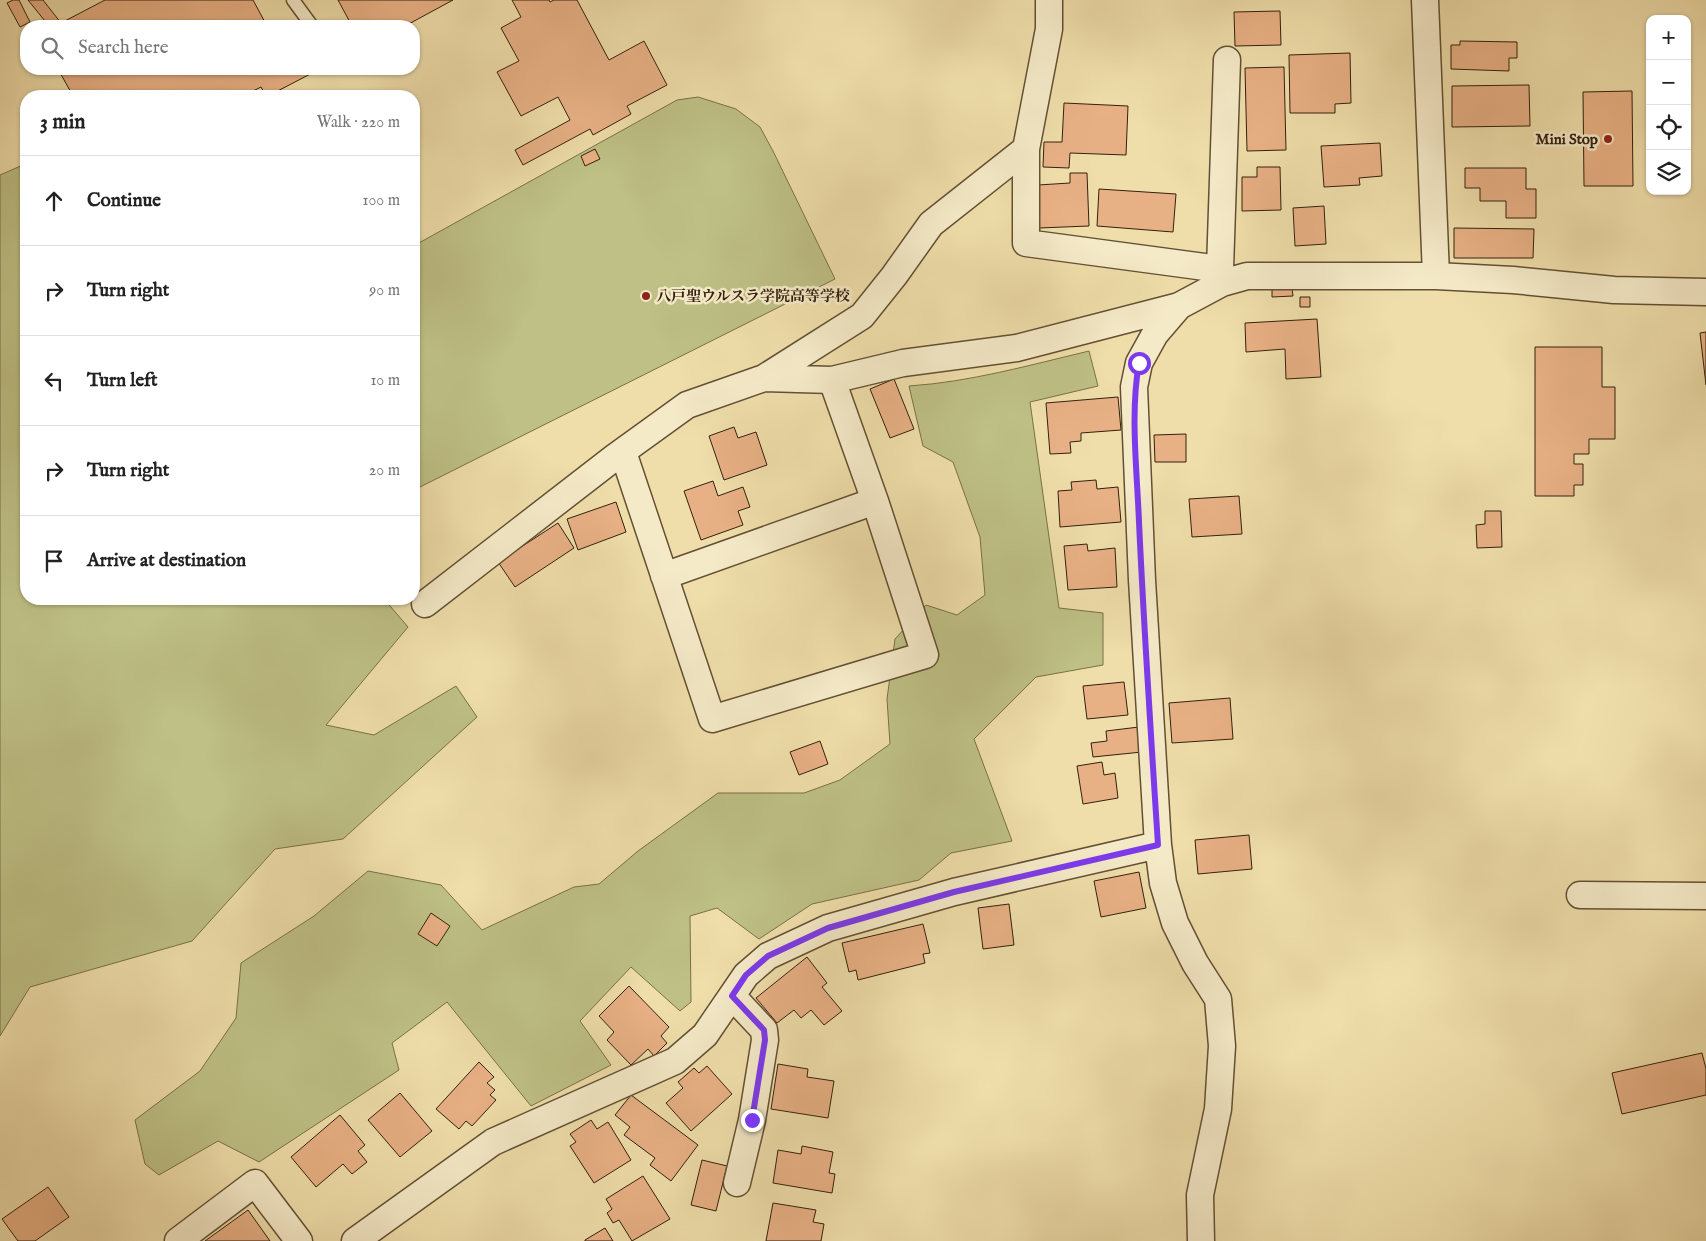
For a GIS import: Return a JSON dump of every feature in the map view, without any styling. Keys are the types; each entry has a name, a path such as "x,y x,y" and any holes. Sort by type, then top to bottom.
{"street":[{"path":"1049,0 1049,29 1026,148 1026,243 1221,276 1436,276 1513,280 1614,290 1706,292"},
{"path":"1425,0 1436,276"},
{"path":"1221,276 1227,60"},
{"path":"425,604 687,405 764,378 862,316 894,276 931,224 1026,148"},
{"path":"1201,1241 1200,1196 1218,1109 1222,1046 1218,999 1195,963 1175,923 1163,883 1158,845 1142,571 1134,388 1139,363 1155,334 1179,306 1221,276"},
{"path":"764,378 832,380 903,363 1017,348 1179,306"},
{"path":"623,452 712,719 925,655 875,501 832,380"},
{"path":"664,576 875,501"},
{"path":"355,1241 493,1142 675,1060 705,1034 746,975 768,956 828,928 954,892 1158,845"},
{"path":"1580,895 1706,896"},
{"path":"732,996 764,1030 765,1040 752,1120 737,1183"},
{"path":"178,1241 255,1183 299,1241"}],"lane":[{"path":"293,0 308,20"}],"green space":[{"path":"698,97 736,109 760,127 835,279 420,487 420,242 677,100"},
{"path":"20,166 20,605 389,605 408,627 326,725 374,735 456,686 477,717 343,839 275,849 192,941 30,987 0,1036 0,175"},
{"path":"1089,351 1098,386 1030,402 1059,608 1103,613 1103,665 1036,677 974,739 1012,841 951,853 919,880 812,904 759,939 717,908 690,916 691,1002 680,1011 631,967 580,1021 611,1065 531,1106 447,1002 392,1043 399,1070 259,1162 218,1141 159,1175 145,1164 135,1120 200,1071 236,1018 241,963 314,916 368,871 441,885 482,930 574,887 599,884 638,851 718,793 804,793 840,780 890,744 887,699 895,639 926,605 957,615 985,595 980,537 953,462 923,446 909,386 977,377"}],"building":[{"path":"19,0 29,20 20,20 20,27 7,3"},
{"path":"28,0 43,0 59,20 44,20"},
{"path":"105,0 253,0 264,20 67,20"},
{"path":"338,0 453,0 416,20 349,20"},
{"path":"512,0 549,0 550,2 554,0 577,0 609,60 644,41 667,85 627,106 631,114 593,135 590,129 523,165 515,150 570,120 558,97 521,116 497,72 519,61 501,28 521,17"},
{"path":"1280,11 1281,45 1235,46 1234,12"},
{"path":"1460,41 1517,42 1517,58 1509,58 1509,71 1451,69 1451,45 1460,45"},
{"path":"1350,53 1351,103 1335,104 1335,113 1290,113 1289,55"},
{"path":"1284,67 1286,150 1247,151 1245,68"},
{"path":"61,75 308,75 280,90 263,90 261,87 255,90 70,90"},
{"path":"1529,85 1530,126 1452,127 1452,86"},
{"name":"Mini Stop","path":"1632,91 1633,186 1584,186 1583,92"},
{"path":"1064,103 1128,106 1126,155 1070,153 1069,168 1043,167 1044,142 1062,142"},
{"path":"1380,143 1382,176 1359,178 1360,185 1324,187 1321,146"},
{"path":"595,149 600,159 585,166 581,156"},
{"path":"1257,167 1280,167 1281,210 1242,211 1242,177 1257,177"},
{"path":"1465,168 1526,168 1526,189 1536,189 1536,218 1506,218 1506,201 1480,201 1480,188 1465,188"},
{"path":"1070,173 1087,173 1089,226 1039,228 1038,185 1070,183"},
{"path":"1099,189 1176,194 1173,232 1097,226"},
{"path":"1324,206 1326,244 1295,246 1293,208"},
{"path":"1454,228 1534,229 1533,258 1454,258"},
{"path":"1292,288 1293,296 1272,297 1272,289"},
{"path":"1300,297 1310,297 1310,307 1300,307"},
{"path":"1317,319 1321,377 1286,379 1285,349 1246,352 1245,323"},
{"path":"1706,332 1706,385 1700,333"},
{"path":"1535,347 1602,347 1602,387 1615,387 1615,439 1589,439 1589,454 1574,454 1574,464 1583,464 1583,485 1574,485 1574,496 1535,496"},
{"path":"894,379 914,429 890,438 870,389"},
{"path":"1118,397 1121,430 1081,433 1081,441 1070,442 1071,453 1050,454 1046,403"},
{"path":"734,427 738,438 756,432 767,465 724,480 709,436"},
{"path":"1186,434 1186,462 1155,462 1154,435"},
{"path":"1096,480 1097,489 1118,487 1121,522 1060,527 1058,491 1072,490 1071,482"},
{"path":"713,481 718,496 743,487 750,507 738,511 743,525 701,540 684,491"},
{"path":"1239,496 1242,534 1192,537 1189,499"},
{"path":"616,502 626,532 578,550 567,519"},
{"path":"1485,511 1501,511 1502,547 1477,548 1476,525 1485,524"},
{"path":"558,523 574,548 515,587 498,562"},
{"path":"1087,544 1088,551 1115,548 1117,587 1068,590 1064,546"},
{"path":"1124,682 1128,715 1087,719 1083,686"},
{"path":"1230,698 1233,739 1172,743 1169,703"},
{"path":"1139,727 1142,752 1093,757 1091,743 1107,741 1106,731"},
{"path":"820,741 828,764 799,775 790,752"},
{"path":"1102,762 1104,775 1115,773 1118,798 1083,804 1077,766"},
{"path":"1249,835 1252,869 1198,874 1195,840"},
{"path":"1139,872 1146,908 1101,917 1094,881"},
{"path":"1009,904 1014,945 983,949 978,908"},
{"path":"431,913 450,926 437,946 418,934"},
{"path":"923,924 930,953 923,954 925,963 858,980 856,970 849,972 842,943"},
{"path":"807,957 827,983 822,987 842,1011 824,1025 811,1010 801,1018 794,1010 777,1023 756,998"},
{"path":"629,986 669,1027 661,1036 667,1043 654,1056 648,1049 631,1065 607,1040 614,1032 599,1016"},
{"path":"1702,1053 1706,1069 1706,1095 1622,1114 1612,1073"},
{"path":"479,1062 494,1077 487,1083 495,1090 490,1095 496,1100 472,1126 466,1121 459,1129 436,1109"},
{"path":"778,1064 808,1069 807,1077 834,1081 828,1118 771,1109"},
{"path":"707,1066 732,1094 691,1131 666,1103 683,1088 678,1082 694,1068 699,1073"},
{"path":"400,1093 432,1131 400,1157 368,1120"},
{"path":"631,1095 698,1145 671,1181 650,1165 655,1158 624,1135 630,1127 615,1115"},
{"path":"340,1115 365,1145 358,1151 367,1162 352,1174 343,1164 316,1187 291,1157"},
{"path":"591,1120 597,1129 608,1122 631,1160 594,1183 570,1146 576,1142 570,1134"},
{"path":"802,1146 833,1152 829,1173 835,1174 832,1193 773,1183 778,1150 801,1154"},
{"path":"702,1160 727,1166 716,1211 691,1205"},
{"path":"643,1176 670,1219 632,1241 619,1220 613,1223 607,1213 612,1209 606,1199"},
{"path":"48,1187 69,1217 35,1241 18,1241 2,1219"},
{"path":"773,1203 816,1210 813,1222 824,1224 821,1241 766,1241"},
{"path":"248,1210 270,1241 205,1241"},
{"path":"605,1228 613,1241 585,1241 585,1240"}],"place":[{"name":"Mini Stop","path":"1608,139"},
{"name":"八戸聖ウルスラ学院高等学校","path":"646,296"}],"route":[{"path":"752,1120 765,1040 764,1030 732,996 746,975 768,956 828,928 954,892 1158,845 1136,446 1134,388 1139,363"}]}
